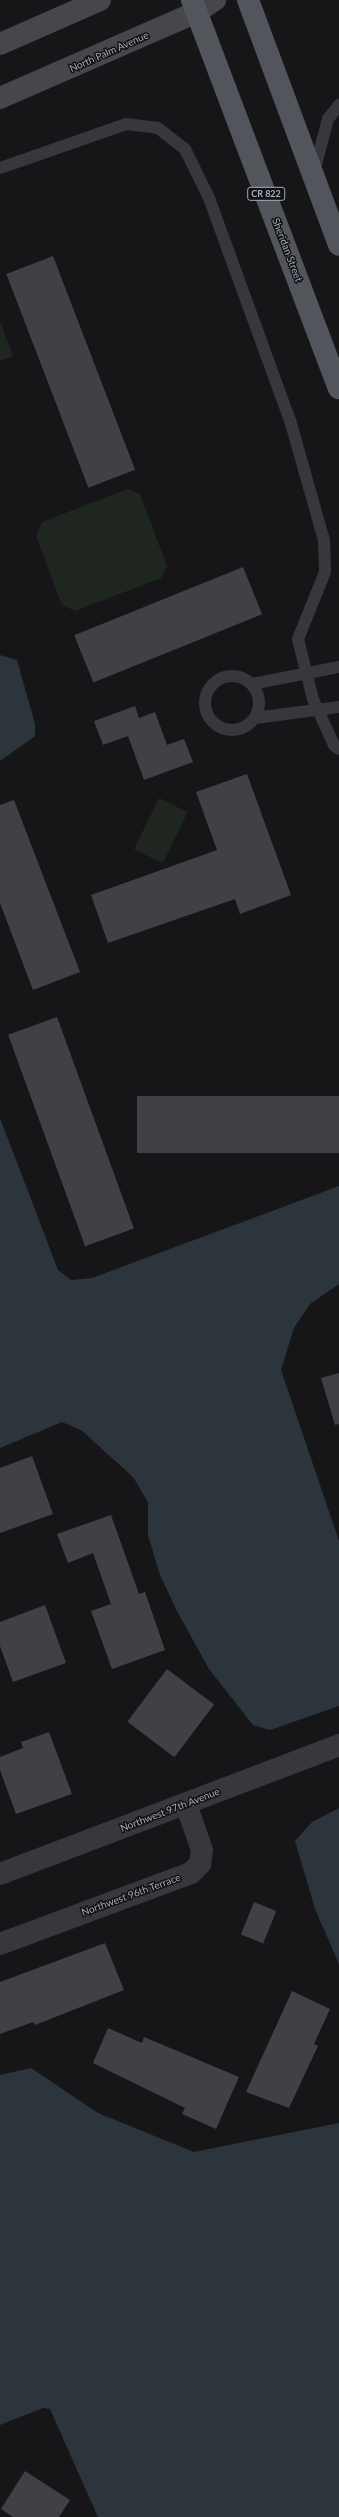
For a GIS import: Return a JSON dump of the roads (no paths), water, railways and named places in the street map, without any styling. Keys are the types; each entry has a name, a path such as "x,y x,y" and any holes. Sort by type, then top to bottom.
{"main road":[{"path":"0,44 100,0"},
{"path":"248,0 339,245"},
{"name":"North Palm Avenue","path":"0,98 201,4"},
{"name":"Sheridan Street","path":"201,4 339,388"}],"street":[{"name":"Northwest 97th Avenue","path":"0,1874 186,1804 339,1744"},
{"name":"Northwest 96th Terrace","path":"0,1944 191,1873 200,1864 202,1850 186,1804"}],"lane":[{"path":"313,175 328,119 339,105"},
{"path":"0,168 126,124 158,128 185,149 209,198 290,420 324,540 325,572 298,639 318,708 334,745 339,749"},
{"path":"252,684 259,704 255,718 247,726 229,730 215,724 205,705 211,686 226,676 237,676 252,684 339,667"},
{"path":"255,718 318,708 339,707"}]}
